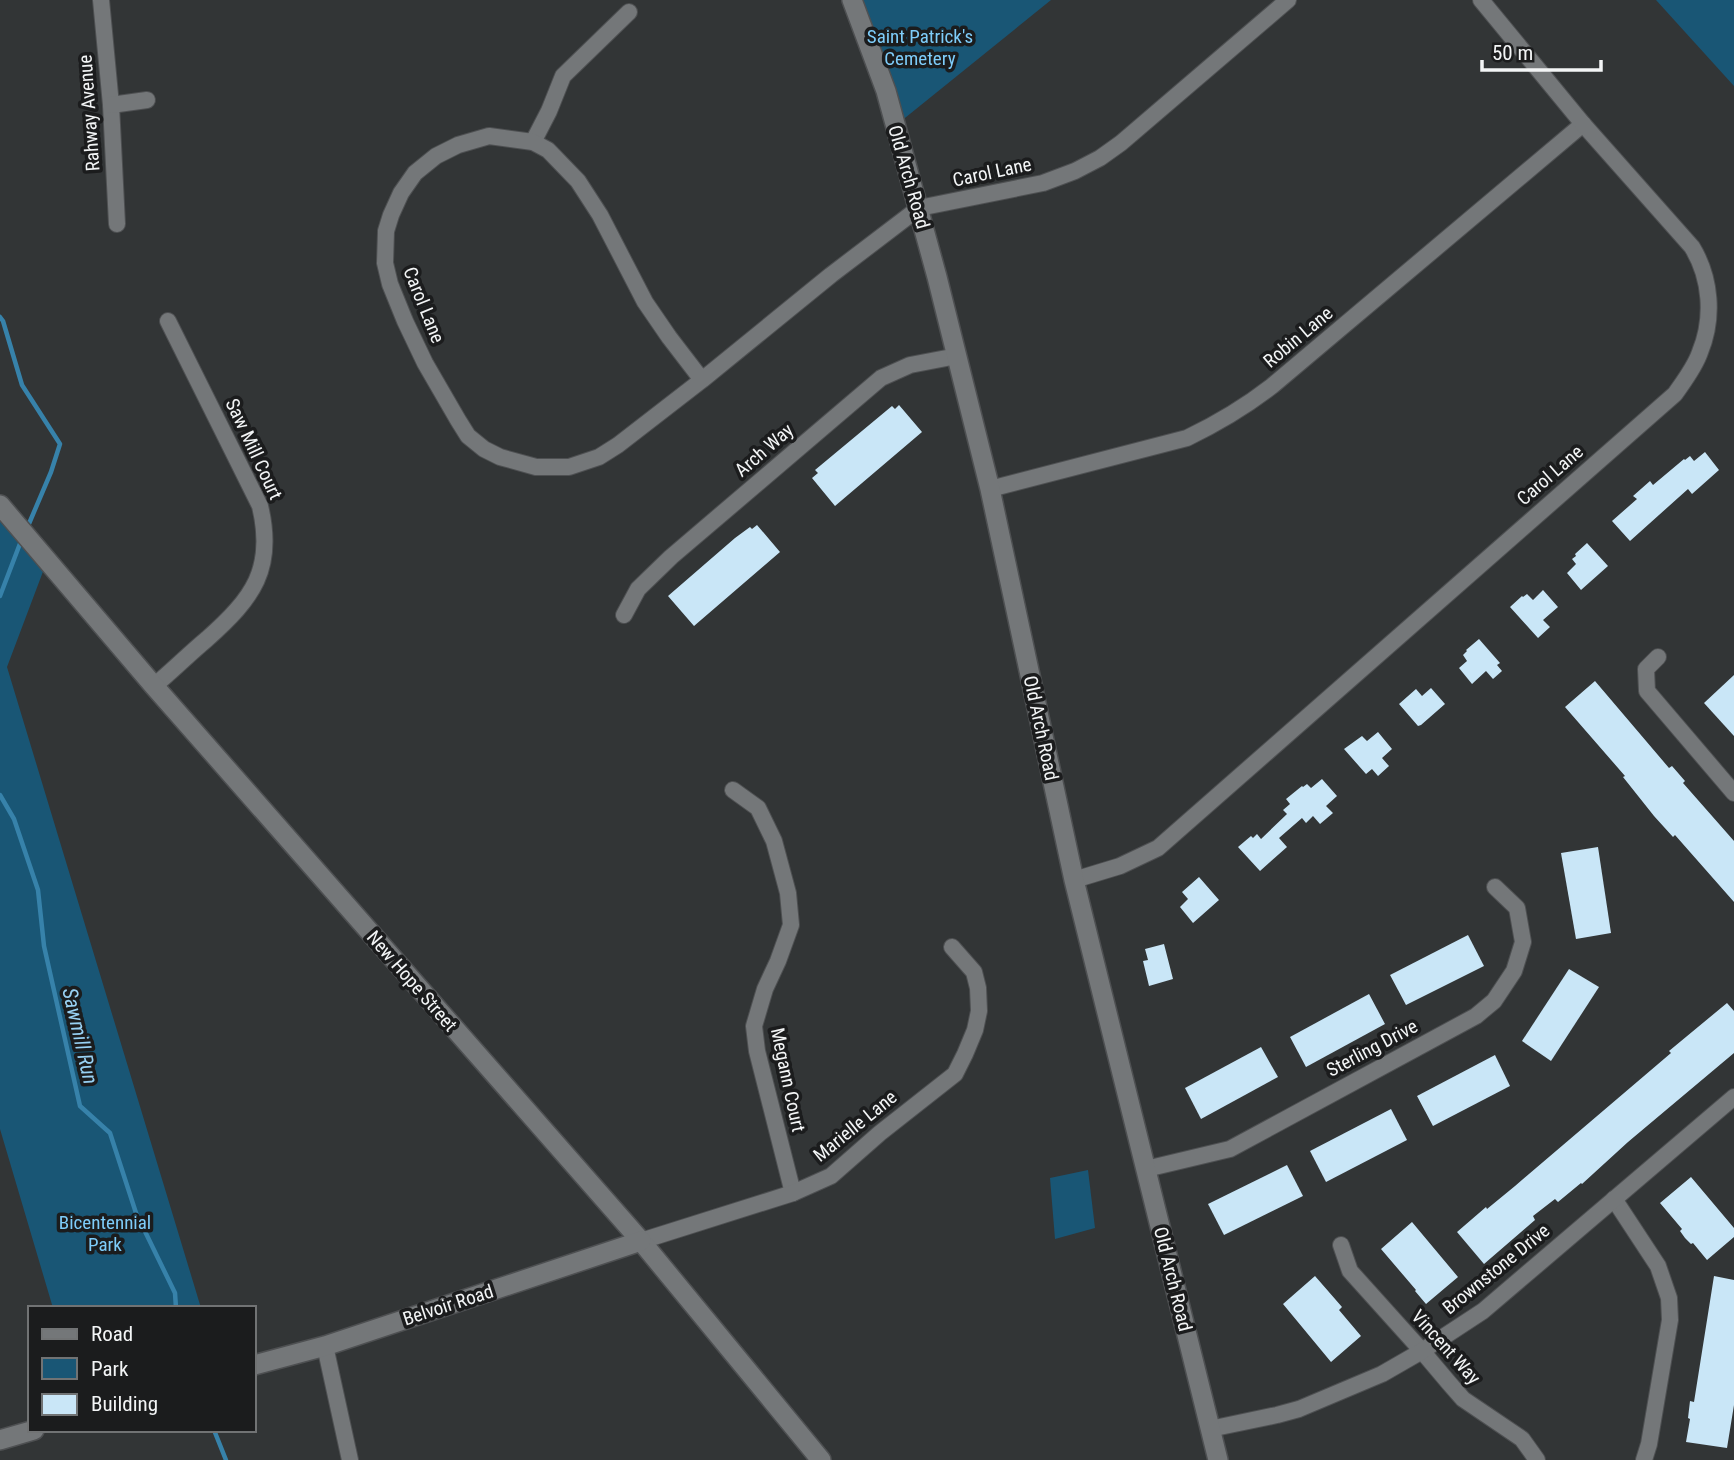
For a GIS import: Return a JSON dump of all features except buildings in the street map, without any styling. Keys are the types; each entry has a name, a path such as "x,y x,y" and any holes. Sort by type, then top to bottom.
{"street":[{"name":"Rahway Avenue","path":"101,0 111,105 117,223"},
{"name":"Old Arch Road","path":"852,0 886,91 957,356 990,489 1074,880 1218,1460"},
{"name":"Carol Lane","path":"702,380 645,302 600,215 578,181 548,150 533,142 489,136 458,145 436,156 415,173 401,193 386,230 385,262 390,284 425,363 468,436 500,457 536,467 569,467 598,457 618,445 702,380 831,275 919,208 1043,183 1075,172 1100,158 1287,0"},
{"name":"Carol Lane","path":"1074,880 1120,866 1157,848 1675,394 1700,353 1708,327 1707,280 1700,259 1583,124 1481,0"},
{"path":"533,142 563,76 629,12"},
{"path":"111,105 147,100"},
{"name":"Robin Lane","path":"990,489 1187,438 1215,425 1272,386 1583,124"},
{"name":"Saw Mill Court","path":"154,687 240,607 253,588 265,550 265,526 260,506 168,321"},
{"name":"Arch Way","path":"624,615 638,589 671,557 881,378 910,365 957,356"},
{"name":"New Hope Street","path":"0,505 154,687 641,1241 821,1460"},
{"path":"1658,657 1646,669 1647,691 1734,793"},
{"name":"Megann Court","path":"733,790 758,808 774,841 788,893 791,925 765,989 754,1027 757,1051 793,1193"},
{"name":"Sterling Drive","path":"1146,1169 1230,1149 1476,1016 1494,1002 1514,971 1523,942 1517,908 1495,887"},
{"name":"Marielle Lane","path":"641,1241 793,1193 831,1176 954,1074 975,1030 979,1011 974,972 952,947"},
{"name":"Brownstone Drive","path":"1210,1429 1299,1409 1382,1374 1422,1351 1483,1311 1734,1097"},
{"path":"1614,1199 1658,1266 1669,1298 1670,1320 1644,1460"},
{"name":"Belvoir Road","path":"256,1364 325,1346 641,1241"},
{"name":"Vincent Way","path":"1341,1245 1350,1271 1463,1399 1522,1439 1537,1460"},
{"path":"325,1346 350,1460"},
{"path":"0,1440 28,1432"}],"green space":[{"name":"Saint Patrick's Cemetery","path":"852,0 1051,0 895,126"},
{"path":"1656,0 1734,0 1734,86"},
{"name":"Bicentennial Park","path":"0,505 47,561 7,667 200,1306 52,1306 0,1129"},
{"path":"1088,1170 1095,1228 1055,1239 1050,1178"}],"waterway":[{"name":"Sawmill Run","path":"0,317 22,385 60,444 28,526"},
{"name":"Sawmill Run","path":"0,596 21,541"},
{"name":"Sawmill Run","path":"0,795 14,819 38,890 44,946 80,1106 110,1133 136,1213 175,1293 176,1306"},
{"name":"Sawmill Run","path":"215,1432 226,1460"}]}
